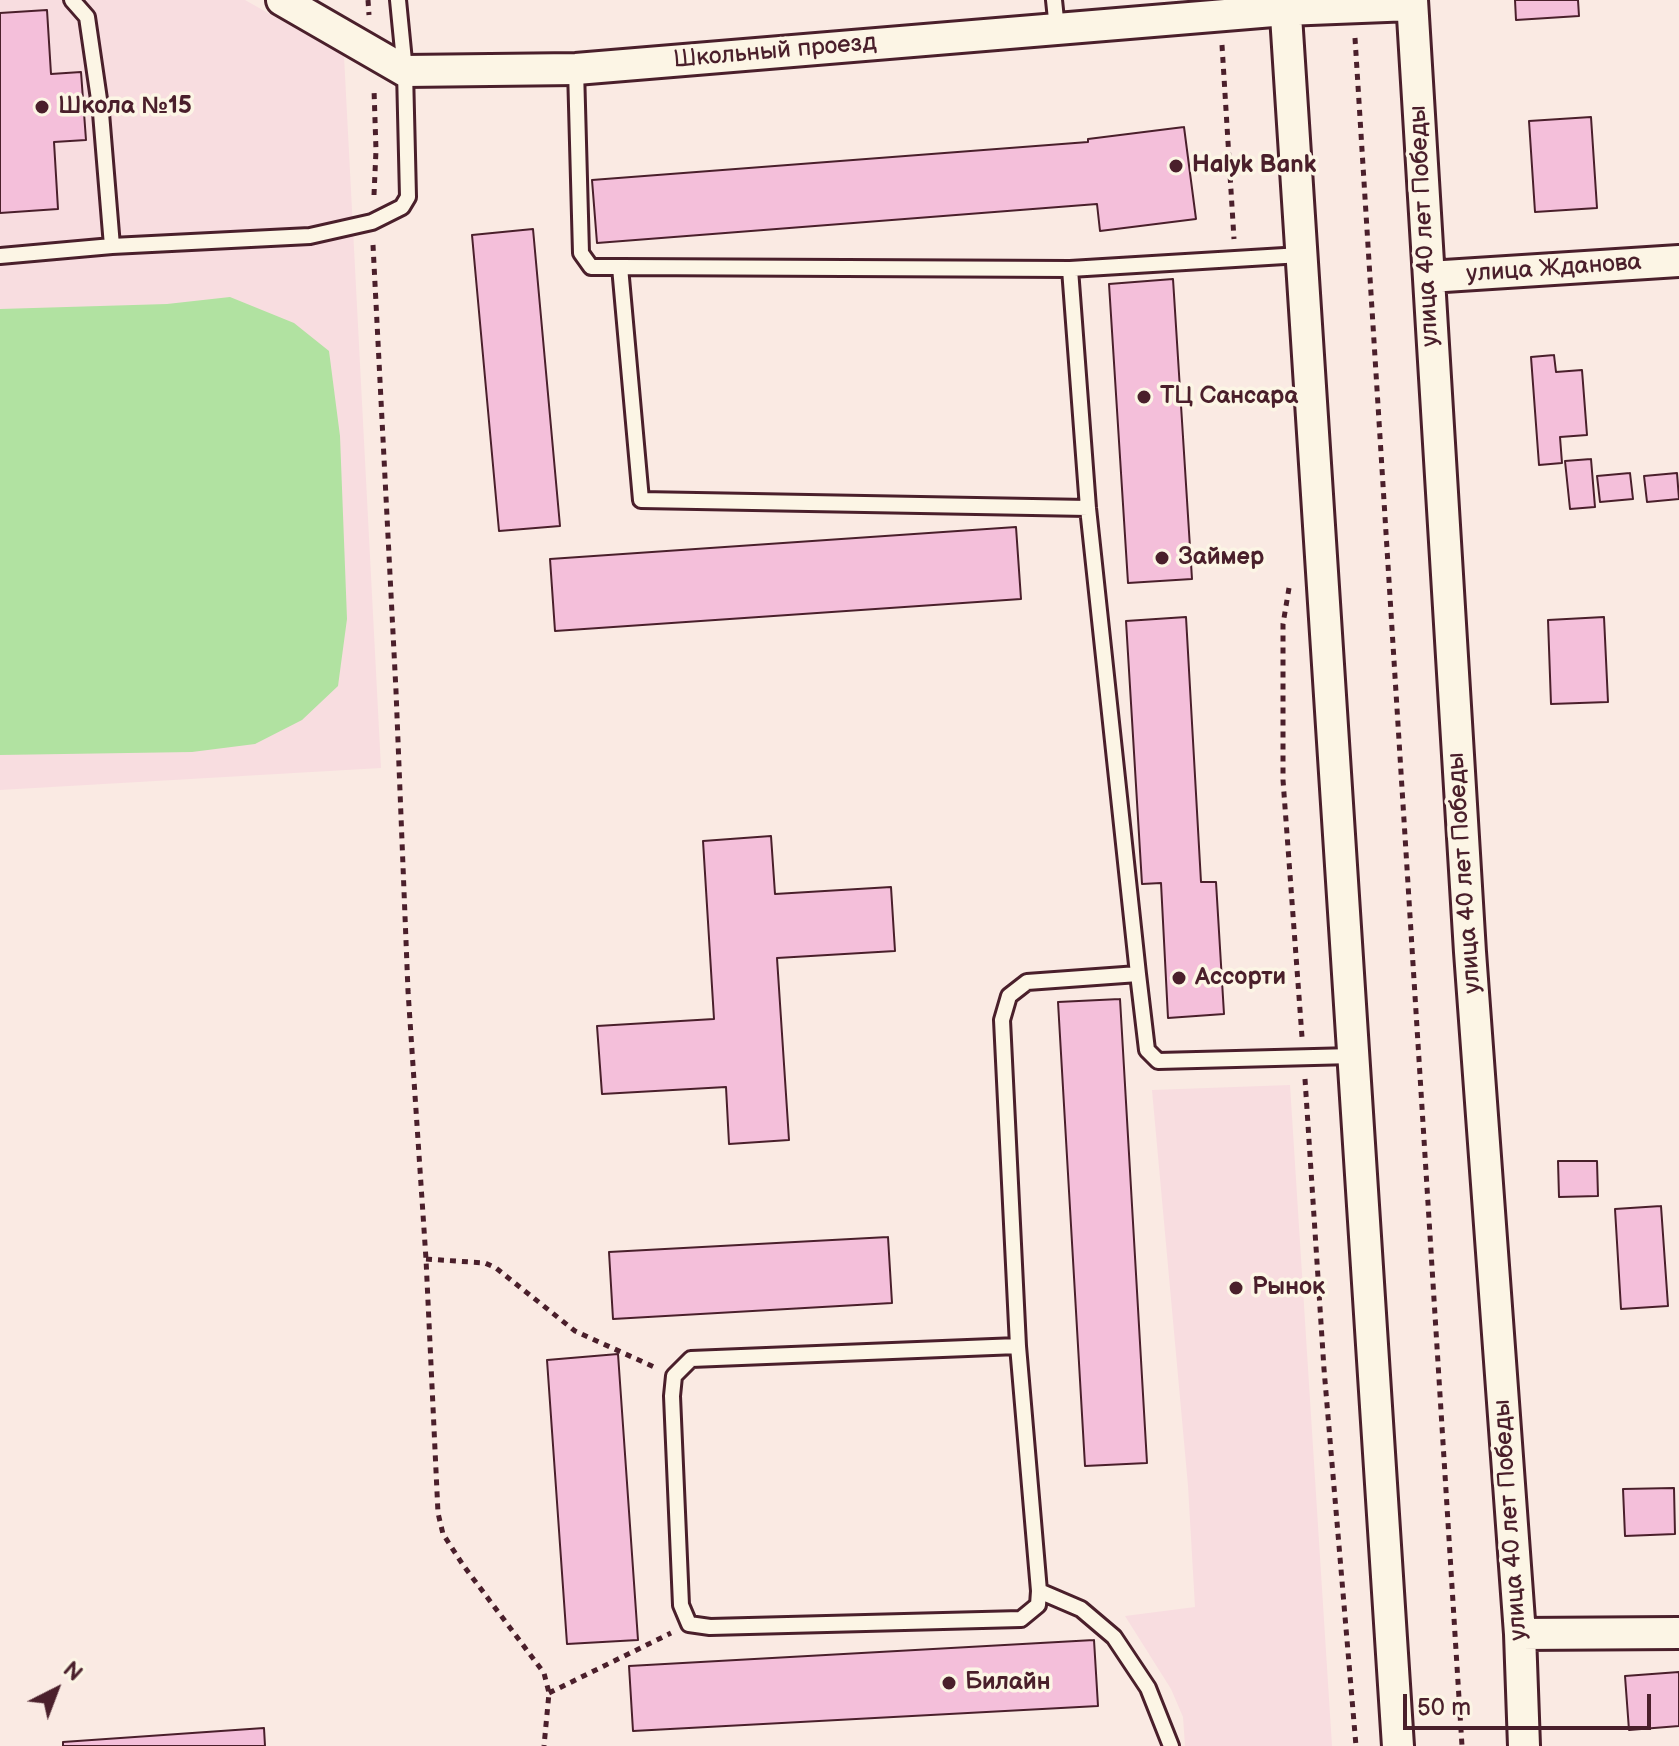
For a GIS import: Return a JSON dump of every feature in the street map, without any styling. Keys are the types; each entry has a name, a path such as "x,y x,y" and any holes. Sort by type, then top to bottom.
{"street":[{"path":"282,0 405,71"},
{"name":"Школьный проезд","path":"405,71 576,69 1055,14 1220,15 1285,5 1353,7 1412,2"},
{"name":"улица 40 лет Победы","path":"1412,2 1470,952 1520,1634 1524,1746"},
{"path":"1285,5 1398,1746"},
{"name":"улица Жданова","path":"1429,277 1679,261"},
{"path":"1520,1634 1679,1633"}],"lane":[{"path":"72,0 87,17 101,113 112,246"},
{"path":"0,256 112,246 310,236 372,222 402,207 408,197 405,71 398,0"},
{"path":"576,69 581,253 591,267 1070,269 1301,255"},
{"path":"620,267 641,500 1088,508"},
{"path":"1070,269 1088,508 1147,1050 1158,1061 1353,1056"},
{"path":"1018,1346 691,1359 674,1376 672,1396 681,1605 689,1624 710,1627 1021,1619 1038,1605 1018,1346 1002,1020 1009,996 1027,982 1138,974"},
{"path":"1039,1591 1081,1609 1114,1637 1148,1688 1171,1746"}],"path":[{"path":"368,0 376,150 372,222 408,991 426,1259 438,1513 443,1534 463,1565 544,1673 549,1693 544,1746"},
{"path":"1353,7 1462,1746"},
{"path":"1220,15 1235,259"},
{"path":"1290,581 1283,624 1283,780 1324,1369 1356,1746"},
{"path":"426,1259 485,1263 496,1268 575,1331 674,1376"},
{"path":"549,1693 689,1624"}],"shaded area":[{"path":"0,0 245,0 344,56 381,768 0,790"},
{"name":"Рынок","path":"1290,1085 1332,1746 1185,1746 1183,1717 1171,1689 1125,1616 1195,1607 1188,1486 1152,1090"}],"green space":[{"path":"230,297 294,323 329,351 340,436 347,619 338,686 302,720 255,744 192,752 0,755 0,309 167,304"}],"building":[{"path":"1515,0 1578,0 1579,16 1516,20"},
{"name":"Школа №15","path":"47,10 51,74 81,72 86,140 54,142 58,209 0,213 0,13"},
{"path":"1591,117 1597,208 1535,212 1529,121"},
{"path":"1184,127 1196,219 1100,231 1097,204 597,243 592,180 1088,142 1088,139"},
{"path":"533,229 560,526 499,531 472,235"},
{"path":"1173,279 1192,579 1128,583 1109,284"},
{"path":"1554,355 1556,372 1582,370 1587,435 1560,437 1562,463 1539,465 1531,357"},
{"path":"1591,459 1595,507 1570,509 1565,461"},
{"path":"1630,473 1633,499 1600,502 1597,476"},
{"path":"1677,473 1679,499 1647,502 1644,476"},
{"path":"1016,527 1021,599 555,631 550,559"},
{"path":"1186,617 1201,882 1216,882 1224,1014 1168,1018 1161,883 1142,884 1126,621"},
{"path":"1604,617 1608,702 1551,704 1548,620"},
{"path":"771,836 775,894 891,887 895,951 777,958 789,1140 729,1144 726,1087 602,1094 597,1026 714,1019 703,841"},
{"path":"1120,999 1147,1463 1085,1466 1058,1002"},
{"path":"1558,1161 1597,1161 1598,1196 1559,1197"},
{"path":"1661,1206 1668,1306 1621,1309 1615,1209"},
{"path":"888,1237 892,1303 613,1319 609,1252"},
{"path":"618,1354 638,1640 567,1644 547,1360"},
{"path":"1674,1488 1675,1534 1625,1536 1623,1489"},
{"path":"1094,1640 1098,1706 633,1731 629,1666"},
{"path":"1679,1672 1679,1726 1629,1730 1625,1676"},
{"path":"264,1728 265,1746 63,1746 63,1742"}],"place":[{"name":"Школа №15","path":"42,107"},
{"name":"Halyk Bank","path":"1176,166"},
{"name":"ТЦ Сансара","path":"1144,397"},
{"name":"Займер","path":"1162,558"},
{"name":"Ассорти","path":"1179,978"},
{"name":"Рынок","path":"1236,1288"},
{"name":"Билайн","path":"949,1683"}]}
